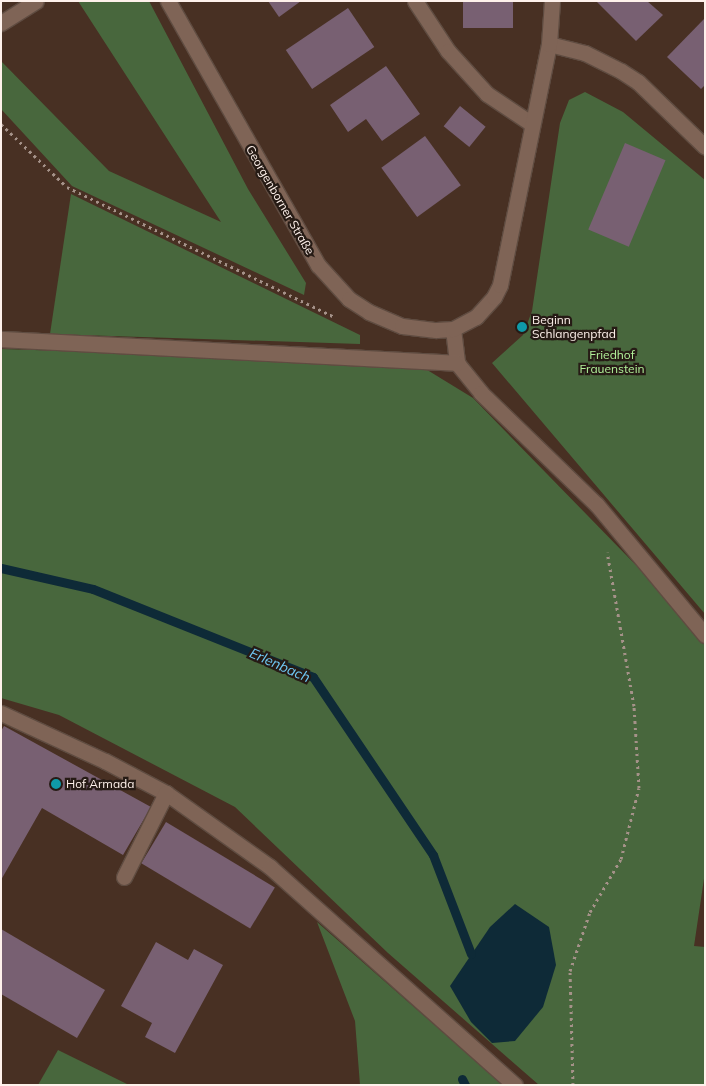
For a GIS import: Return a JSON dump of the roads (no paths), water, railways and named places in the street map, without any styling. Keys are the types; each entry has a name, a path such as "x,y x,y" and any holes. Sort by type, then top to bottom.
{"main road":[{"path":"1,23 36,1"},
{"name":"Georgenborner Straße","path":"168,1 302,240 333,282 349,299 385,320 419,329 453,329 476,318 494,297 500,284 549,44 552,1"},
{"path":"415,1 448,51 487,94 532,124"},
{"path":"549,44 586,53 638,82 705,147"},
{"path":"453,329 457,363 481,393 597,505 705,635"},
{"path":"1,339 457,363"},
{"path":"1,713 105,761 166,793 270,868 515,1085"},
{"path":"124,877 166,793"}],"water":[{"path":"515,904 549,927 556,965 543,1007 515,1041 492,1043 471,1022 450,986 490,927"}],"waterway":[{"name":"Erlenbach","path":"1,568 93,589 313,677 433,855 471,954"},
{"name":"Erlenbach","path":"462,1079 465,1085"}],"place":[{"name":"Beginn Schlangenpfad","path":"522,327"},
{"name":"Hof Armada","path":"56,784"}],"park label":[{"name":"Friedhof Frauenstein","path":"612,362"}]}
